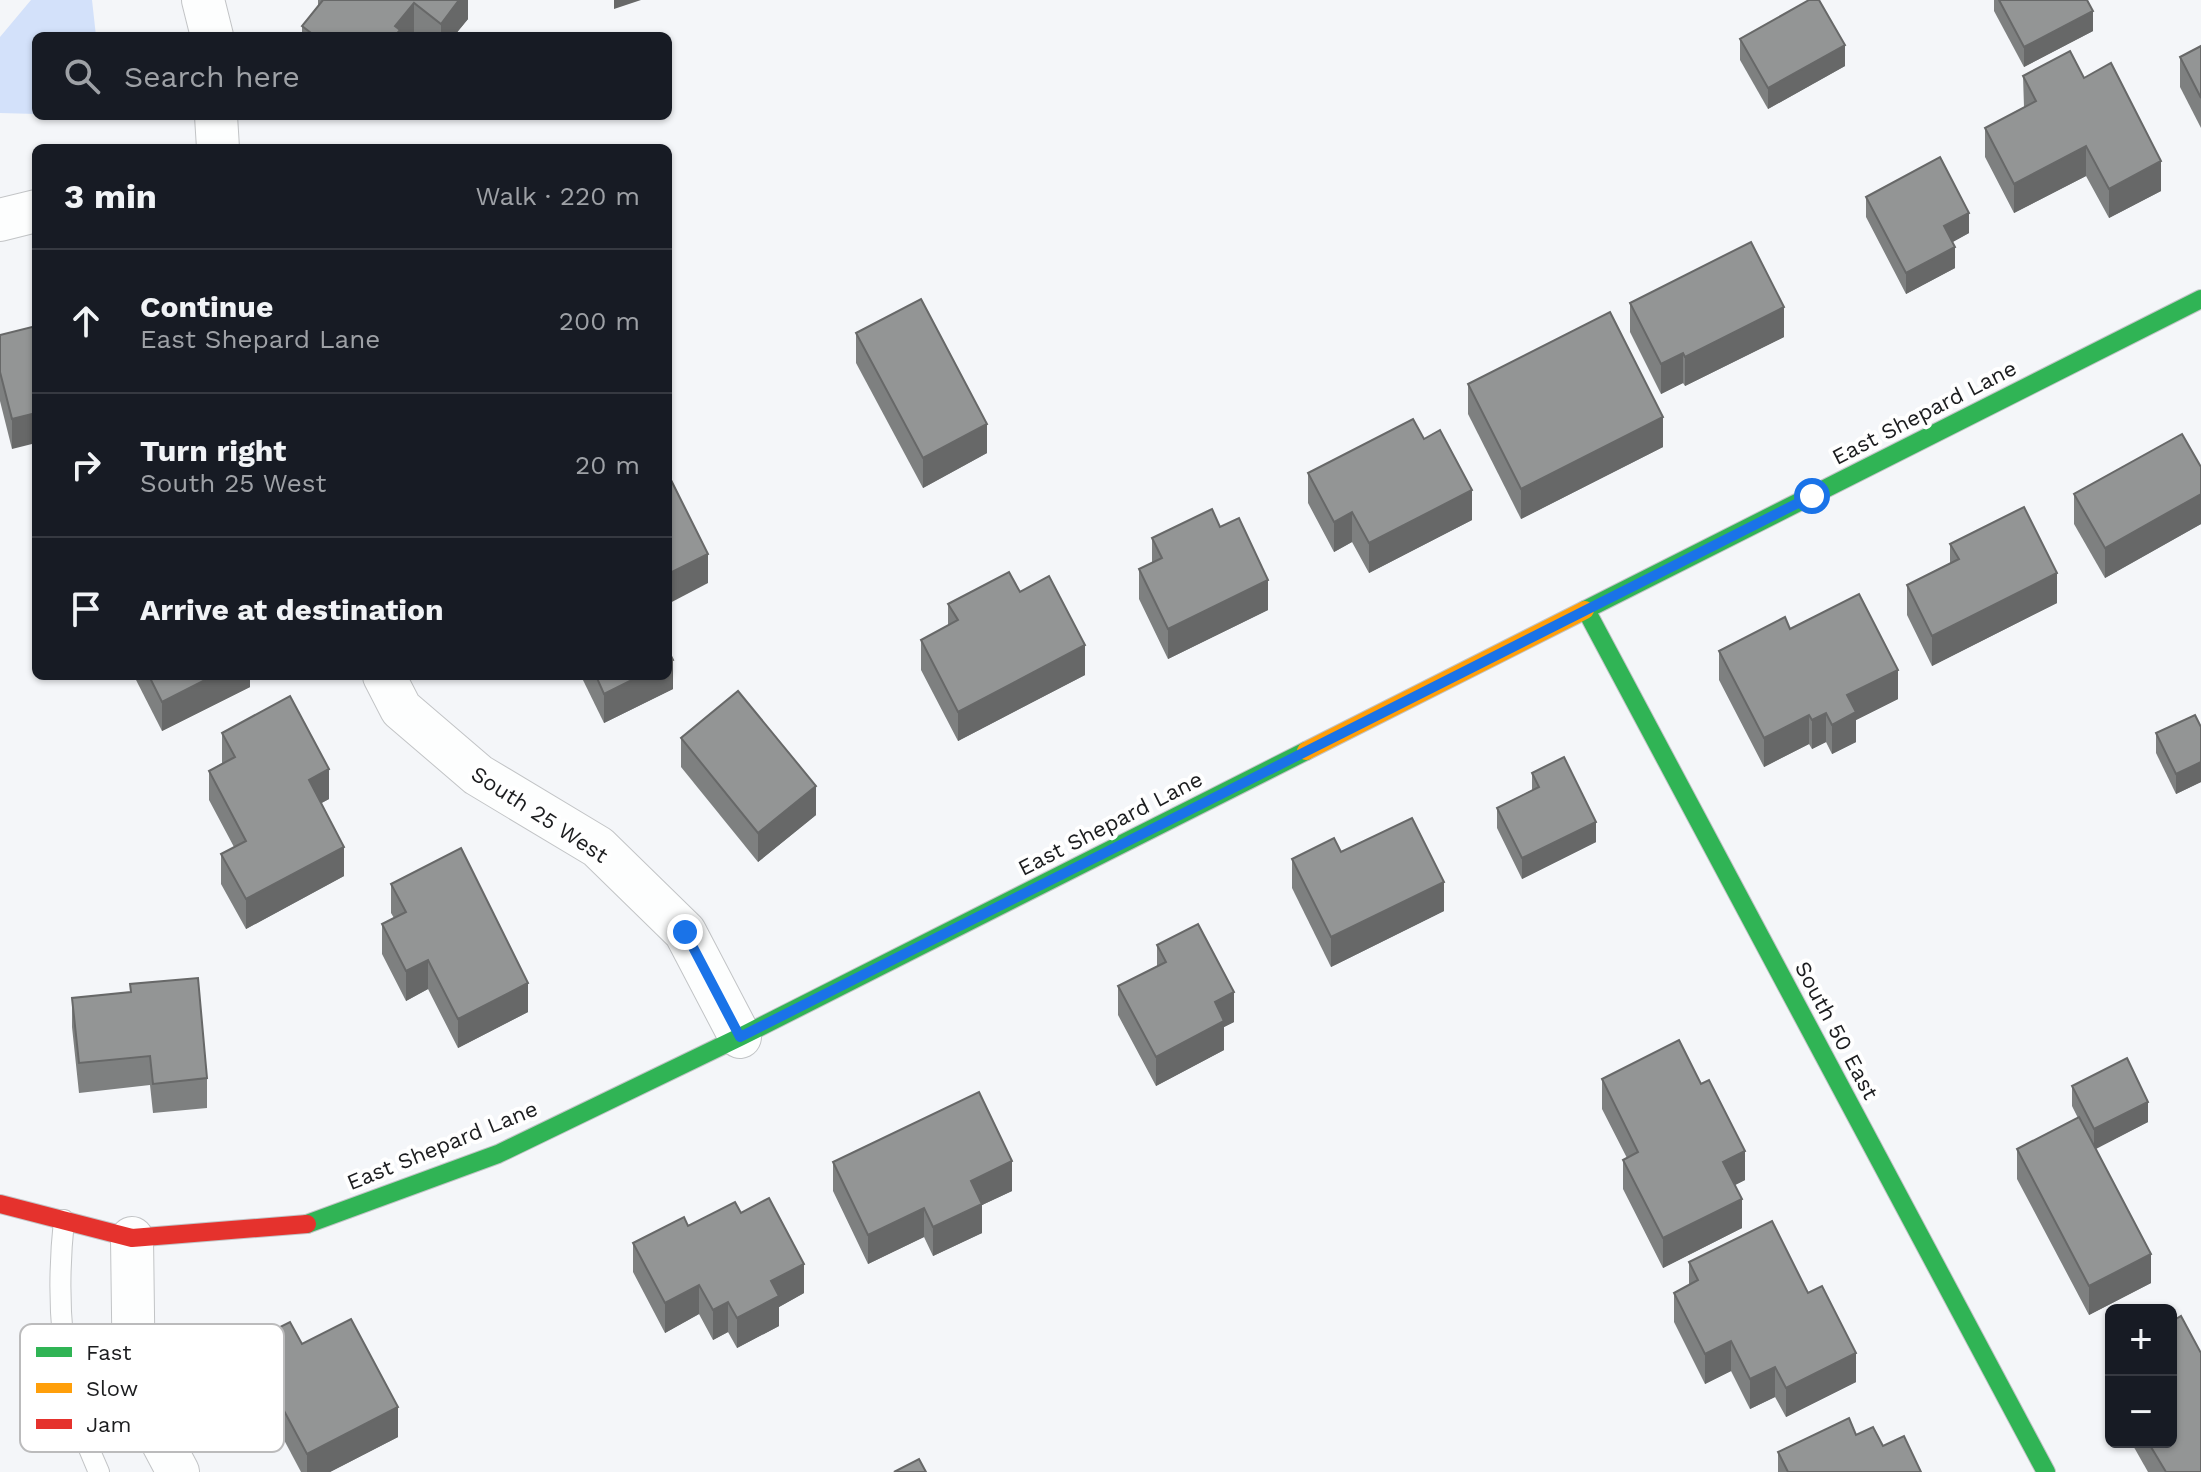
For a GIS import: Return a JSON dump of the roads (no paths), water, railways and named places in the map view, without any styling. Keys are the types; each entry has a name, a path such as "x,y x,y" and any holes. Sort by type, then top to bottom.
{"street":[{"path":"203,0 211,32"},
{"path":"216,120 218,144"},
{"path":"0,220 32,212"},
{"name":"East Shepard Lane","path":"0,1204 132,1238 303,1225 498,1154 740,1037 2201,299"},
{"name":"South 50 East","path":"1586,610 2046,1472"},
{"name":"South 25 West","path":"386,680 401,709 478,775 598,847 685,932 740,1037"},
{"path":"132,1238 133,1324"},
{"path":"167,1452 178,1472"}],"lane":[{"path":"61,1324 59,1299 64,1220"},
{"path":"91,1452 99,1472"}]}
